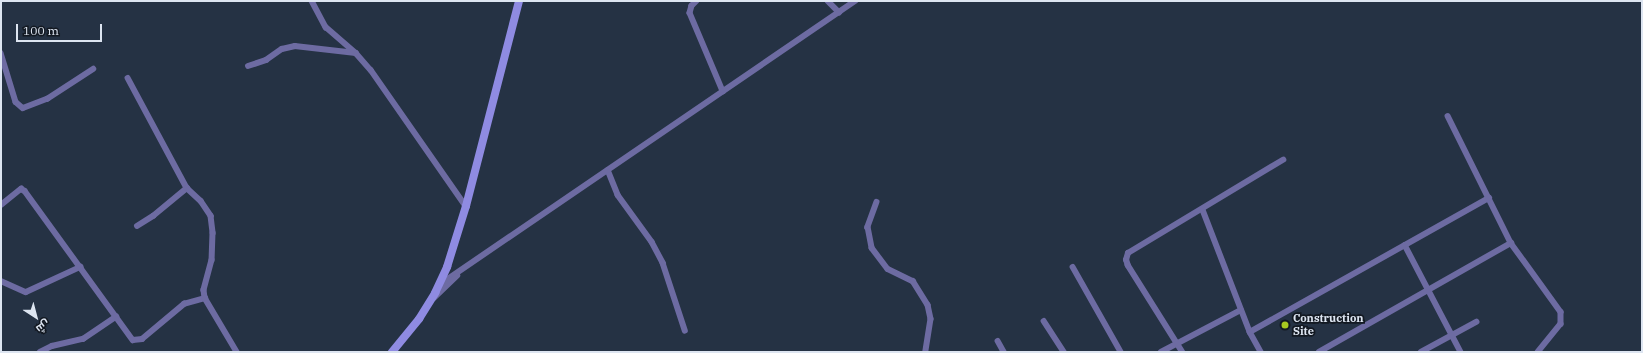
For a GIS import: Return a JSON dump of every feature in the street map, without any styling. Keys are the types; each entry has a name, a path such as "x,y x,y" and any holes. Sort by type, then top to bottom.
{"street":[{"path":"312,1 326,27 356,53 466,206"},
{"path":"392,352 407,336 439,285 466,206 519,1"},
{"path":"697,1 692,6 690,13 724,91"},
{"path":"828,1 839,12"},
{"path":"439,285 855,1"},
{"path":"248,66 266,60 282,49 295,46 356,53"},
{"path":"1,53 16,102 23,108 47,99 93,69"},
{"path":"128,78 186,188 201,201 211,216 212,260 204,290 205,298 238,352"},
{"path":"1448,116 1511,243 1561,312 1561,324 1538,352"},
{"path":"1182,352 1126,260 1128,253 1138,245 1203,210 1283,160"},
{"path":"608,170 618,195 652,242 663,263 685,330"},
{"path":"137,226 153,216 186,188"},
{"path":"1,205 24,189 129,336 136,341 184,304 205,298"},
{"path":"1250,332 1489,198"},
{"path":"877,202 868,227 872,248 888,269 913,281 928,305 931,319 926,352"},
{"path":"1203,210 1241,310 1250,332 1261,352"},
{"path":"1319,352 1511,243"},
{"path":"1404,245 1461,352"},
{"path":"1,281 26,292 80,267"},
{"path":"1073,267 1121,352"},
{"path":"429,303 459,272"},
{"path":"1161,352 1241,310"},
{"path":"40,352 52,346 83,339 116,317"},
{"path":"1044,321 1064,352"},
{"path":"1421,352 1476,322"},
{"path":"998,341 1004,352"}],"place":[{"name":"Construction Site","path":"1285,325"}]}
